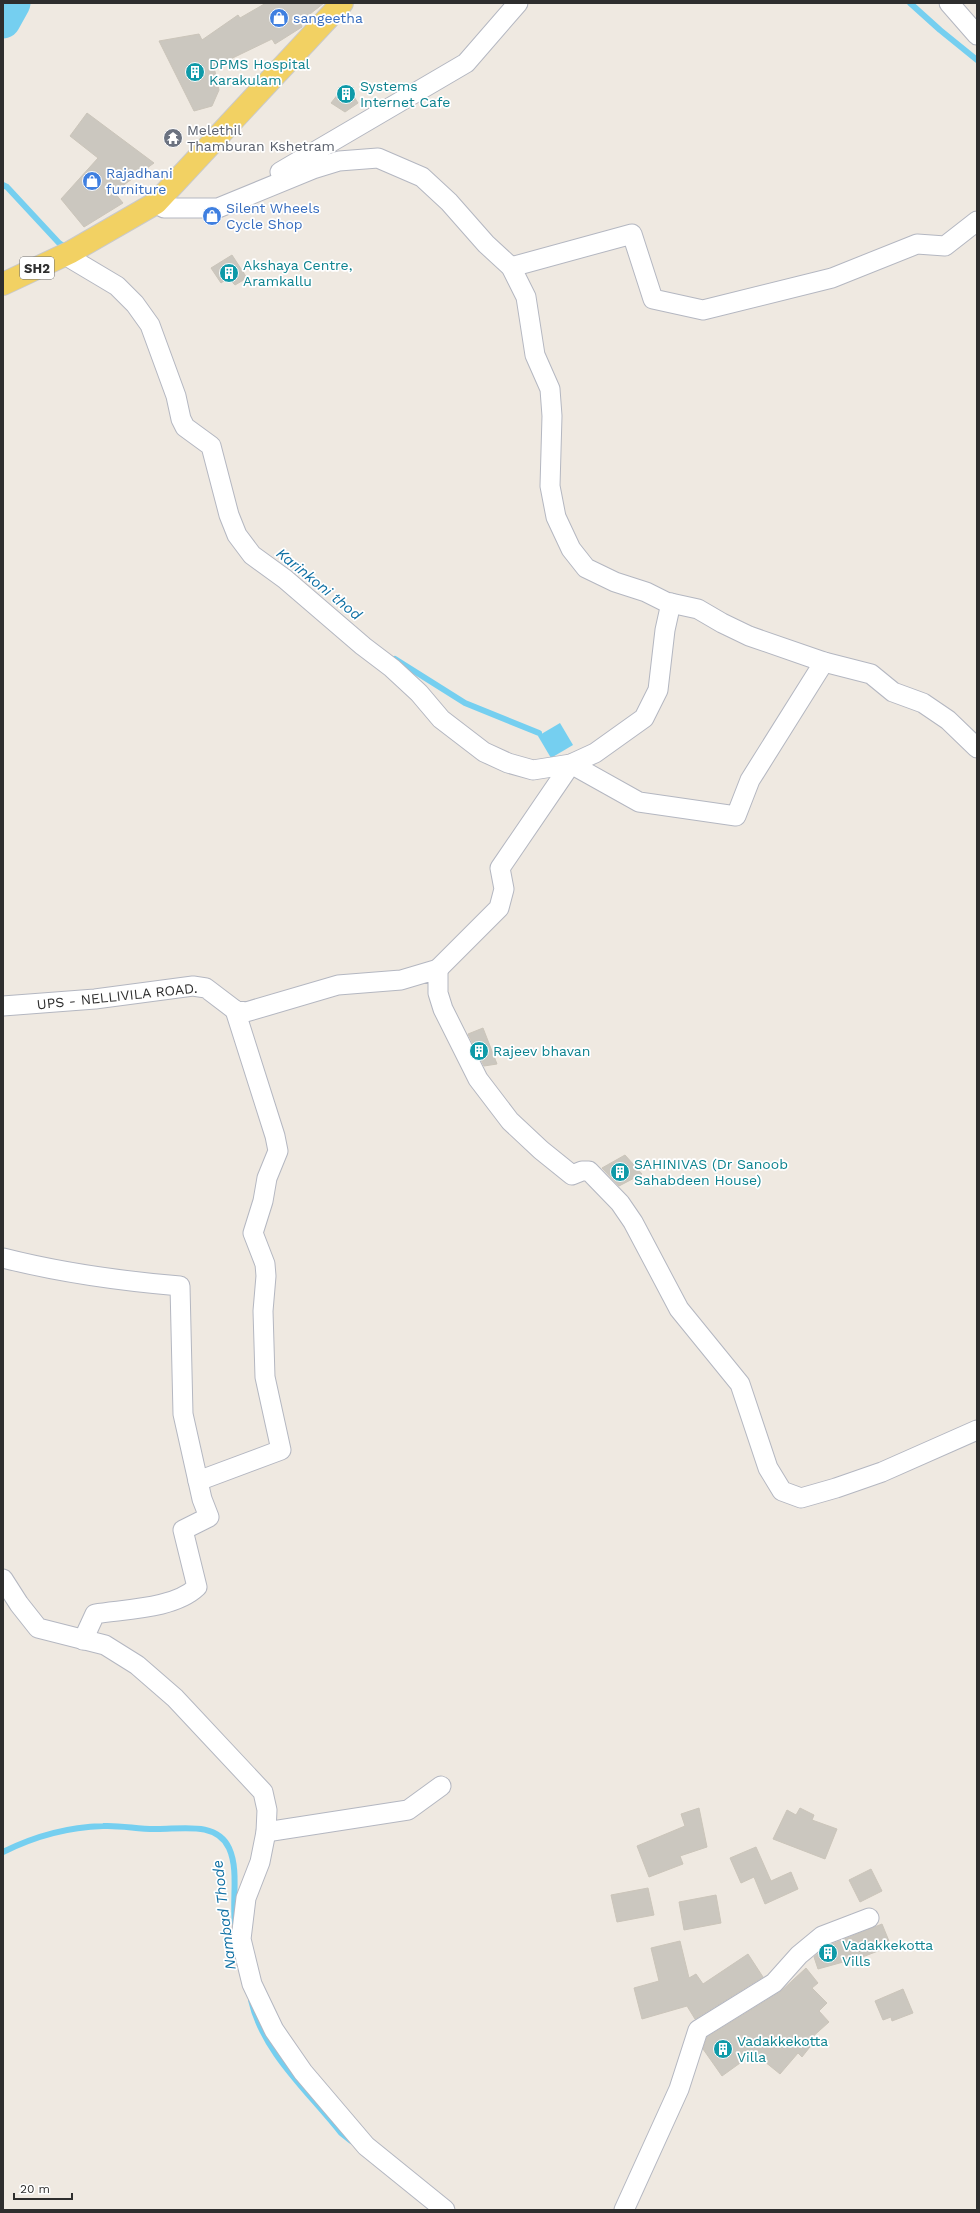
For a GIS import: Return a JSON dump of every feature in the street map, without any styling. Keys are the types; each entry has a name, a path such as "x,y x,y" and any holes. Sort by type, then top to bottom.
{"main road":[{"name":"SH2","path":"3,284 70,252 156,203 342,3"}],"street":[{"path":"218,208 466,64 518,3"},
{"path":"948,3 977,35"},
{"path":"156,203 164,208 218,208 313,169 338,161 378,158 422,177 450,202 486,244 511,267 526,297 535,355 550,389 552,416 550,486 556,517 570,549 586,568 615,582 671,603 698,609 749,636 824,662 871,674 894,692 923,703 948,720 977,748"},
{"path":"511,267 632,234 653,299 704,310 832,278 917,244 945,246 977,221"},
{"path":"70,252 118,286 135,304 150,325 176,396 181,419 185,427 211,446 229,515 237,536 252,555 285,579 363,646 392,668 441,719 484,752 508,763 533,770 571,764 595,753 644,718 658,690 665,630 671,603"},
{"path":"571,764 639,802 736,816 750,780 824,662"},
{"path":"198,1481 282,1450 265,1377 263,1312 266,1276 265,1264 253,1233 263,1201 267,1178 278,1151 275,1136 235,1010 246,1012 261,1009 283,1000 338,985 401,980 438,969 498,908 504,888 500,868 571,764"},
{"path":"438,969 438,993 443,1009 478,1079 510,1121 541,1150 572,1175 582,1171 589,1171 620,1203 633,1222 679,1309 740,1384 768,1468 782,1491 801,1498 836,1488 882,1472 977,1430"},
{"name":"UPS - NELLIVILA ROAD.","path":"3,1006 95,1000 193,986 206,988 235,1010"},
{"path":"3,1258 44,1269 103,1279 180,1286 183,1414 198,1481 209,1517 183,1530 197,1587 190,1594 163,1604 95,1614 82,1640"},
{"path":"3,1579 19,1604 38,1628 104,1646 137,1665 175,1698 263,1792 267,1810 266,1832 260,1862 246,1898 241,1939 252,1984 274,2030 303,2072 366,2146 445,2210"},
{"path":"266,1832 408,1810 441,1786"},
{"path":"624,2210 679,2088 698,2030 774,1983 799,1955 822,1936 869,1918"}],"water":[{"path":"560,723 573,745 551,758 538,736"}],"building":[{"path":"266,3 324,3 301,21 302,27 275,44 272,39 214,67 219,90 212,106 194,111 159,41 199,34 202,40 238,15 240,18"},
{"name":"Systems Internet Cafe","path":"346,84 358,103 345,112 331,103"},
{"path":"87,113 154,163 114,192 123,203 84,227 61,199 98,158 70,136"},
{"name":"Akshaya Centre, Aramkallu","path":"232,255 247,278 235,285 228,278 221,283 211,268"},
{"name":"Rajeev bhavan","path":"483,1028 497,1064 484,1066 468,1034"},
{"name":"SAHINIVAS (Dr Sanoob Sahabdeen House)","path":"625,1155 642,1174 619,1186 602,1168"},
{"path":"699,1808 707,1847 680,1856 683,1864 649,1877 637,1846 685,1826 681,1814"},
{"path":"800,1808 814,1815 812,1820 837,1829 825,1859 773,1839 787,1810 796,1815"},
{"path":"756,1847 771,1881 791,1872 798,1889 765,1904 754,1877 741,1883 730,1858"},
{"path":"871,1869 882,1891 860,1902 849,1880"},
{"path":"648,1888 654,1915 617,1922 611,1895"},
{"path":"716,1895 721,1923 684,1930 679,1902"},
{"path":"882,1924 891,1946 865,1956 818,1969 814,1957 827,1946"},
{"path":"680,1941 689,1978 696,1974 703,1984 748,1954 763,1977 695,2019 687,2006 642,2019 634,1988 659,1981 651,1948"},
{"path":"806,1968 818,1983 812,1988 827,2003 819,2011 829,2022 809,2040 813,2043 802,2057 798,2053 780,2074 754,2053 722,2076 703,2049 707,2037 780,1992"},
{"path":"903,1989 913,2013 892,2021 891,2017 883,2020 875,2001"}],"waterway":[{"path":"3,21 13,3"},
{"path":"910,3 977,60"},
{"name":"Karinkoni thod","path":"3,185 7,187 59,243 66,248"},
{"name":"Karinkoni thod","path":"395,659 465,703 539,733"},
{"name":"Nambad Thode","path":"3,1852 39,1837 77,1828 109,1826 148,1829 196,1828 206,1830 215,1833 223,1839 229,1848 232,1857 235,1875 235,1923"},
{"name":"Nambad Thode","path":"251,2000 257,2019 276,2055 341,2133 351,2141"}],"place":[{"name":"sangeetha","path":"279,18"},
{"name":"DPMS Hospital Karakulam","path":"195,72"},
{"name":"Systems Internet Cafe","path":"346,94"},
{"name":"Melethil Thamburan Kshetram","path":"173,138"},
{"name":"Rajadhani furniture","path":"92,181"},
{"name":"Silent Wheels Cycle Shop","path":"212,216"},
{"name":"Akshaya Centre, Aramkallu","path":"229,273"},
{"name":"Rajeev bhavan","path":"479,1051"},
{"name":"SAHINIVAS (Dr Sanoob Sahabdeen House)","path":"620,1172"},
{"name":"Vadakkekotta Vills","path":"828,1953"},
{"name":"Vadakkekotta Villa","path":"723,2049"}]}
